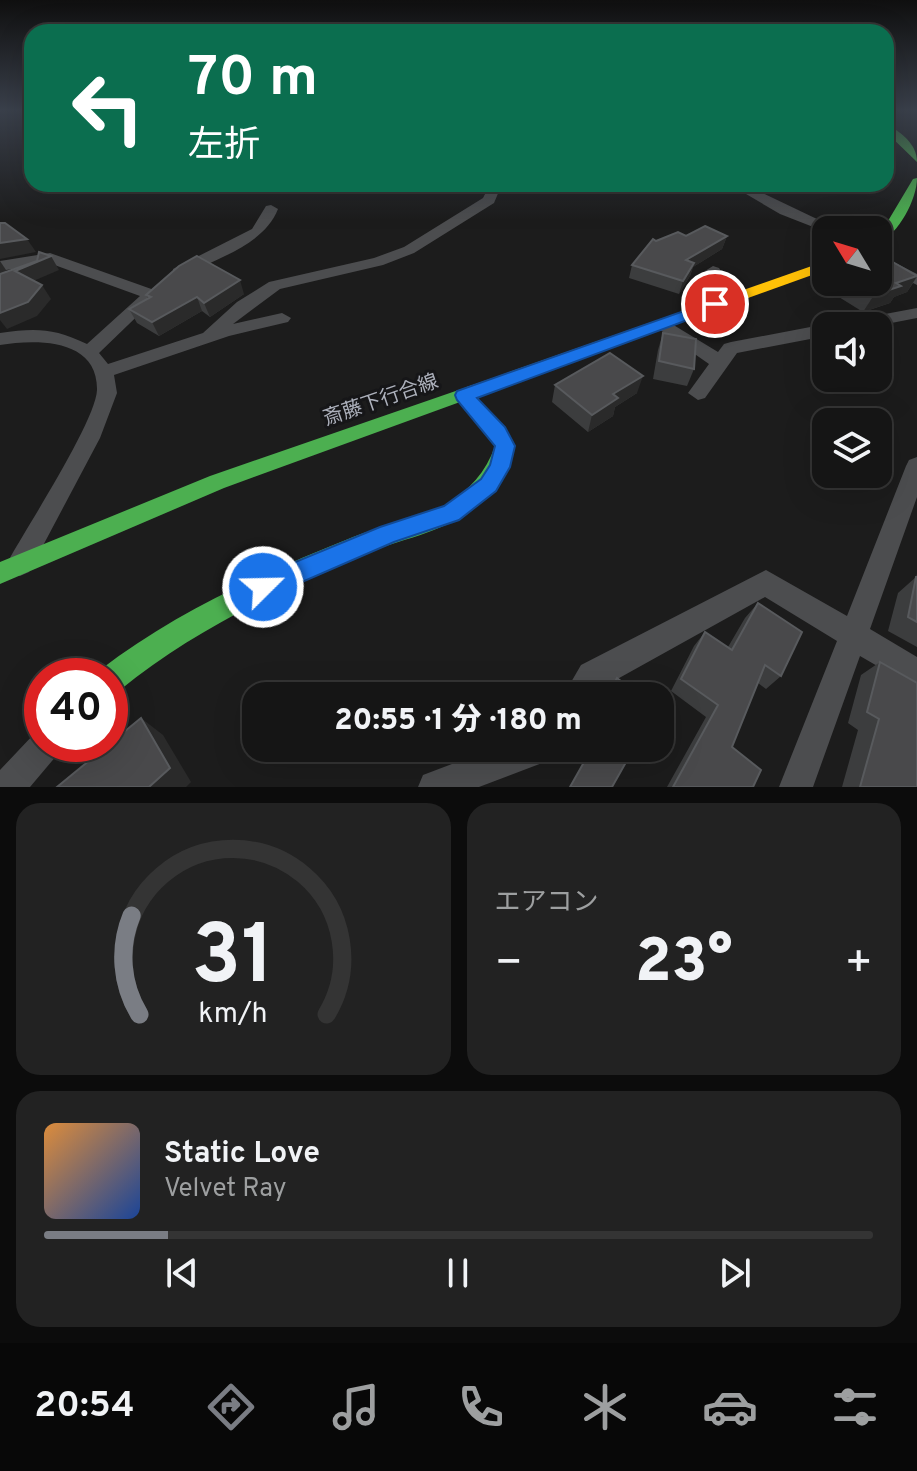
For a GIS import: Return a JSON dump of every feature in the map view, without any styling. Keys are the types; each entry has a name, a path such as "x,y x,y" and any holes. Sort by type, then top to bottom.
{"main road":[{"path":"892,225 917,181"},
{"name":"斎藤下行合線","path":"10,568 217,482 812,270"},
{"path":"128,663 184,623 388,534 452,513 489,485 500,467 505,446 498,433 464,395"}],"street":[{"path":"209,337 243,306 275,285 378,262 409,250 489,200 492,192"},
{"path":"750,192 812,222"},
{"path":"89,352 160,287 257,232 265,224 271,209"},
{"path":"6,273 50,258 160,287"},
{"path":"892,267 917,280"},
{"path":"713,271 731,299"},
{"path":"892,318 917,313"},
{"path":"104,372 209,337 282,318"},
{"path":"662,323 720,362"},
{"path":"698,393 731,348 812,333"},
{"path":"3,335 56,336 89,352 104,372 107,393 89,438 10,568"},
{"path":"796,787 917,466"},
{"path":"588,682 592,676 766,583 917,674"},
{"path":"7,787 30,762"},
{"path":"435,787 501,762"}],"building":[{"path":"0,223 5,223 27,239 0,243"},
{"path":"705,226 727,236 686,260 694,263 683,281 632,265 653,239 656,241 678,232 686,236"},
{"path":"39,252 51,256 15,271 42,285 28,302 0,313 0,274 37,261"},
{"path":"197,256 240,280 204,303 197,297 152,322 129,309 151,297 146,295 179,266"},
{"path":"892,262 917,276 896,283 901,286 892,289"},
{"path":"663,333 696,339 694,369 659,361"},
{"path":"610,353 643,376 613,394 618,398 592,415 555,385"},
{"path":"917,577 917,622 908,617"},
{"path":"758,603 802,632 781,676 765,665 732,747 761,770 753,787 673,787 718,705 681,679 705,632 732,650"},
{"path":"880,662 917,683 917,787 860,787 879,719 867,712"},
{"path":"141,718 170,768 149,787 57,787 87,762 128,762 128,729"},
{"path":"584,762 626,762 612,787 570,787"}],"traffic: fast":[{"path":"907,146 917,159"},
{"path":"892,225 917,181"},
{"path":"0,573 217,482 473,391"},
{"path":"128,666 169,636 232,601 367,542 433,521 471,498 492,475 505,446 498,433 464,395"}],"traffic: slow":[{"path":"473,391 812,270"}],"route":[{"path":"263,587 388,534 452,513 489,485 500,467 505,446 498,433 464,395 715,304"}]}
